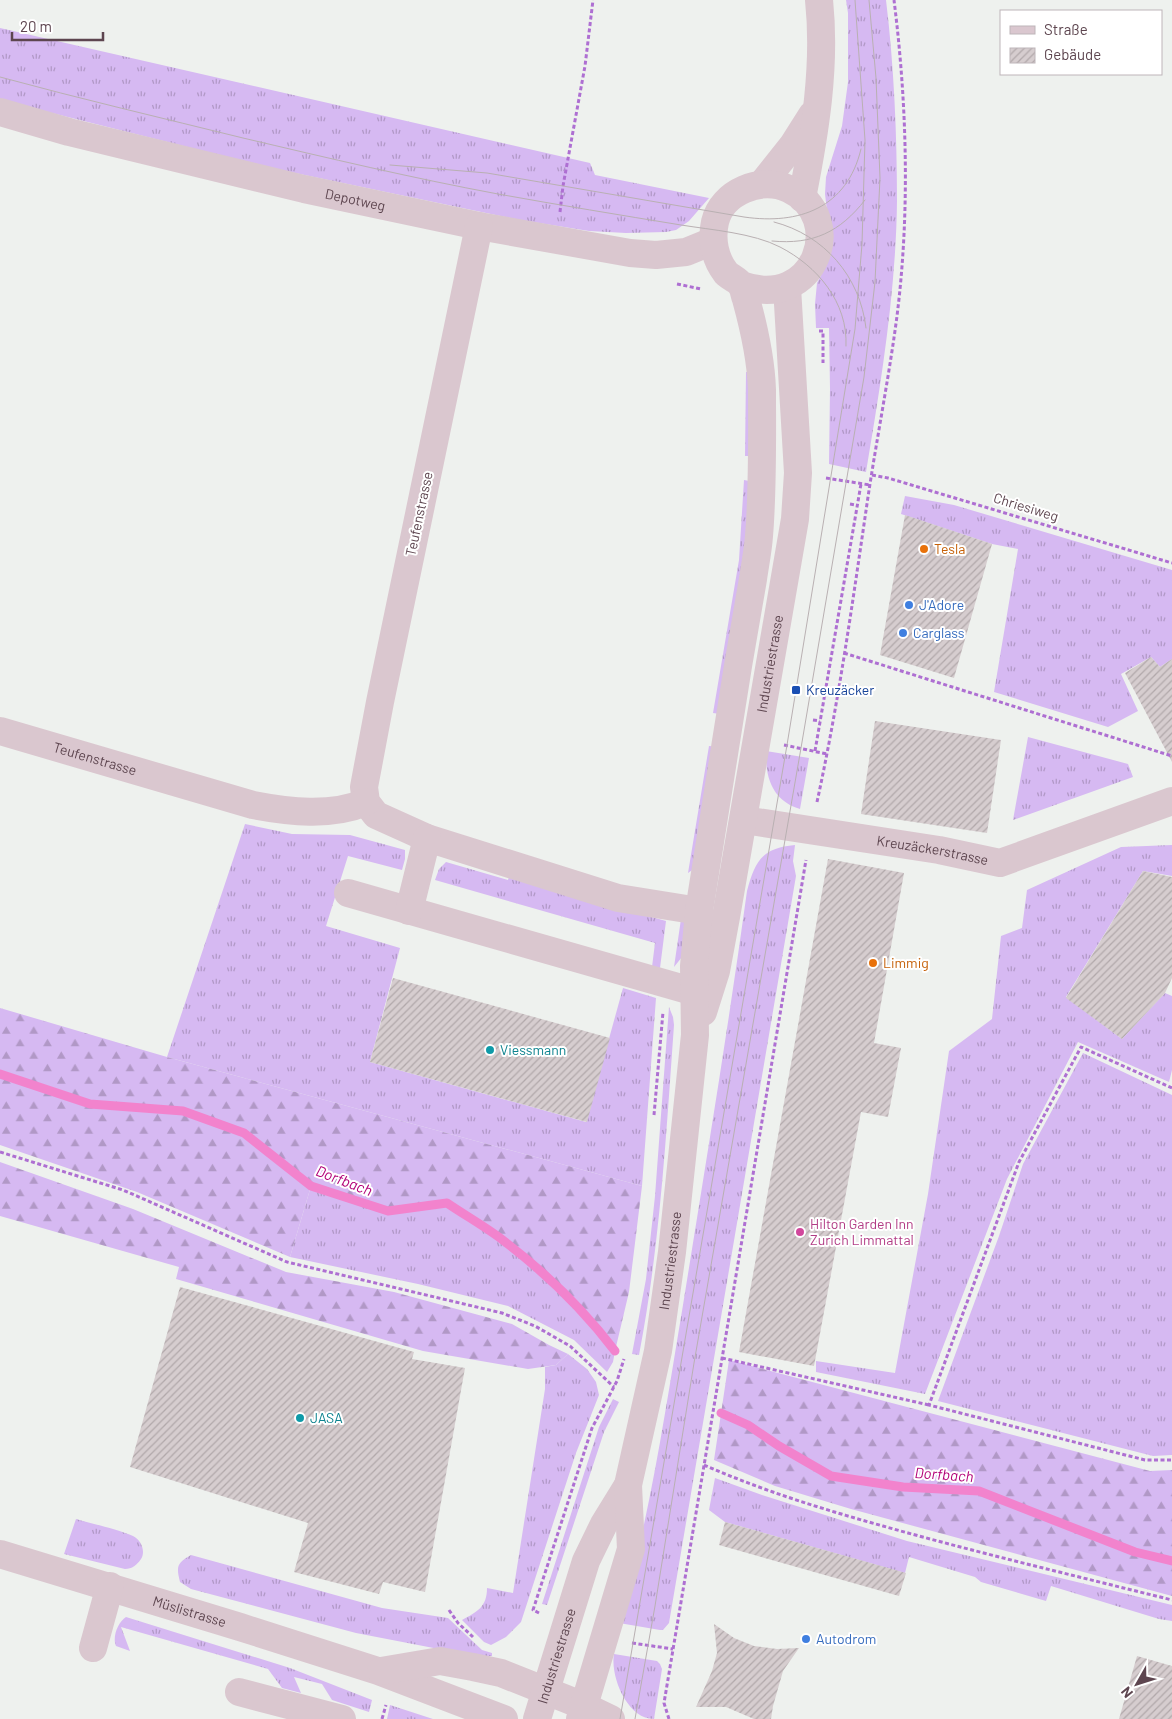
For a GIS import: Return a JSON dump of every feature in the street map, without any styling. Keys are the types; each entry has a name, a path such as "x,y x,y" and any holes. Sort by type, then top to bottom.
{"street":[{"path":"802,198 811,153 821,61 819,0"},
{"path":"762,184 793,145 816,110"},
{"name":"Depotweg","path":"0,112 69,132 295,187 479,226 556,240 630,253 656,255 686,252 713,241"},
{"path":"762,184 773,184 789,189 802,198 813,211 818,223 820,244 817,256 811,267 800,279 787,287 772,291 756,290 741,285 727,274 717,258 713,241 713,230 718,212 731,197 740,191 762,184"},
{"name":"Teufenstrasse","path":"0,731 253,805 284,811 313,812 367,805 364,787 380,702 479,226"},
{"name":"Industriestrasse","path":"582,1713 631,1549 628,1485 658,1351 672,1252 696,1034 694,966 698,911 759,537 762,386 757,345 741,285"},
{"name":"Industriestrasse","path":"696,1034 716,970 744,820 756,739 795,519 798,473 787,287"},
{"name":"Kreuzäckerstrasse","path":"744,820 938,850 1000,863 1172,801"},
{"path":"367,805 376,816 428,838 618,898 698,911"},
{"path":"409,910 428,838"},
{"path":"348,893 695,992"},
{"name":"Industriestrasse","path":"537,1719 586,1561 604,1524 628,1485"},
{"name":"Müslistrasse","path":"0,1554 110,1586 378,1671 504,1719"},
{"path":"93,1648 110,1586"},
{"name":"Müslistrasse","path":"378,1671 440,1661 501,1673 545,1690 582,1713 611,1719"},
{"path":"239,1692 342,1719"}],"path":[{"path":"556,240 563,186 585,66 593,0"},
{"path":"817,803 828,754 897,316 904,233 904,127 899,38 894,0"},
{"path":"668,282 706,290"},
{"name":"Chriesiweg","path":"872,475 888,478 1172,563"},
{"path":"815,751 861,484"},
{"path":"850,504 856,505"},
{"path":"844,653 1172,756"},
{"path":"813,720 820,721"},
{"path":"668,1719 664,1703 806,858"},
{"path":"928,1405 1019,1162 1081,1048 1172,1088"},
{"path":"0,1152 122,1190 287,1262 502,1313 535,1326 570,1346 614,1387 645,1411"},
{"path":"533,1610 592,1428 614,1387 626,1352"},
{"path":"722,1358 928,1405 1145,1460 1172,1460"},
{"path":"704,1465 751,1485 840,1514 956,1546 1172,1600"},
{"path":"448,1610 458,1623 476,1639"},
{"path":"382,1719 389,1698"}],"green space":[{"path":"846,0 886,0 896,125 897,201 894,269 882,371 866,472 829,464 829,328 816,328 815,304 817,283 828,262 826,177 842,126 848,82 848,13"},
{"path":"0,28 590,163 595,175 709,198 689,221 676,230 626,233 589,231 520,220 271,168 0,100"},
{"path":"746,372 750,372 750,456 745,456"},
{"path":"744,480 749,481 749,531 720,714 713,713 739,560"},
{"path":"905,496 954,505 1172,570 1172,659 1160,667 1151,657 1121,674 1138,711 1108,727 994,692 1018,549 992,544 901,514"},
{"path":"1028,737 1128,764 1133,777 1013,820"},
{"path":"709,746 716,747 695,868 688,873"},
{"path":"766,751 809,758 800,809 783,800 772,787 767,770"},
{"path":"245,824 292,834 350,835 405,850 402,870 348,856 326,926 400,948 370,1062 586,1122 623,988 656,998 642,1186 167,1057"},
{"path":"795,845 793,861 796,876 669,1623 663,1630 660,1630 619,1623 640,1544 663,1425 716,1099 747,891 753,872 761,858 774,849"},
{"path":"1172,845 1172,876 1143,871 1066,997 1122,1039 1165,993 1172,996 1172,1070 1169,1082 1078,1042 1007,1179 925,1394 816,1372 816,1361 895,1373 928,1194 949,1051 992,1019 1001,936 1022,928 1027,890 1121,847"},
{"path":"446,862 508,880 509,877 666,921 660,968 652,967 655,943 435,880 439,869"},
{"path":"681,919 687,919 682,957 674,967"},
{"path":"669,1007 674,1025 665,1149 652,1273 639,1355 632,1354 646,1279 655,1196"},
{"path":"0,1008 167,1057 642,1186 629,1292 615,1351 577,1306 535,1266 497,1236 447,1203 388,1211 311,1186 290,1257 137,1192 0,1145"},
{"path":"1083,1053 1172,1095 1172,1455 1153,1456 938,1401 999,1236 1023,1164"},
{"path":"0,1162 133,1209 286,1272 394,1292 512,1324 568,1354 556,1365 528,1369 423,1351 176,1279 179,1267 0,1216"},
{"path":"311,1186 388,1211 447,1203 520,1253 577,1306 615,1351 613,1362 607,1372 574,1340 508,1306 418,1284 290,1257"},
{"path":"568,1354 587,1369 596,1382 599,1395 576,1453 521,1622 506,1637 491,1645 484,1642 462,1620 480,1608 487,1595 487,1588 513,1593 545,1389 545,1367 556,1365"},
{"path":"729,1360 1150,1471 1172,1470 1172,1596 851,1509 775,1486 714,1460"},
{"path":"613,1399 619,1402 604,1432 547,1605 542,1604 599,1427"},
{"path":"715,1478 907,1541 1172,1605 1172,1621 1159,1619 1051,1586 1046,1601 981,1582 975,1577 909,1557 905,1573 725,1522 709,1510"},
{"path":"76,1519 133,1536 142,1546 143,1553 141,1559 134,1566 125,1569 64,1554"},
{"path":"191,1555 382,1608 448,1618 482,1650 492,1653 492,1656 480,1657 356,1633 191,1589 180,1582 178,1569 180,1563"},
{"path":"126,1617 290,1668 372,1700 369,1712 332,1700 322,1684 294,1677 301,1693 282,1688 268,1669 121,1627 130,1651 116,1646 116,1630 120,1622"},
{"path":"614,1654 657,1661 660,1664 662,1669 654,1719 644,1717 636,1712 622,1695 613,1663"},
{"path":"390,1705 433,1719 387,1719"}],"building":[{"path":"905,515 992,544 954,678 880,655"},
{"path":"1151,657 1160,667 1172,659 1172,762 1125,673"},
{"path":"875,721 1001,740 987,833 861,814"},
{"name":"Hilton Garden Inn Zurich Limmattal","path":"828,859 904,873 874,1043 901,1048 888,1117 861,1112 814,1366 739,1352"},
{"path":"1143,871 1172,877 1172,978 1165,993 1122,1039 1066,998"},
{"name":"Viessmann","path":"393,978 610,1038 587,1122 370,1062"},
{"name":"JASA","path":"180,1287 414,1352 412,1359 465,1368 425,1592 383,1582 379,1594 294,1572 308,1523 130,1467"},
{"path":"725,1522 906,1573 899,1596 719,1545"},
{"path":"714,1624 734,1638 754,1646 777,1649 799,1648 783,1671 771,1719 754,1719 726,1707 696,1707 712,1671 717,1653"},
{"path":"1137,1656 1172,1666 1172,1719 1119,1719"}],"waterway":[{"name":"Dorfbach","path":"0,1074 90,1104 183,1111 244,1133 311,1186 388,1211 447,1203 497,1236 535,1266 577,1306 615,1351"},
{"name":"Dorfbach","path":"721,1413 748,1425 779,1446 831,1476 903,1487 979,1491 1135,1552 1172,1561"}],"tram line":[{"path":"620,1719 787,745 855,329 862,244 865,140 855,0"},
{"path":"635,1719 694,1363 864,377 875,282 880,178 876,78 869,0"},
{"path":"0,77 91,101 402,175 498,194 758,238 794,255 818,275 828,287 842,315 846,346"},
{"path":"390,165 487,173 764,219 801,215 818,208 832,199 845,186 854,169 861,149"},
{"path":"772,241 800,241 824,234 846,220 865,200"},
{"path":"774,222 792,228 809,237 836,260 856,291 866,328"}],"place":[{"name":"Tesla","path":"924,549"},
{"name":"J'Adore","path":"909,605"},
{"name":"Carglass","path":"903,633"},
{"name":"Kreuzäcker","path":"796,690"},
{"name":"Limmig","path":"873,963"},
{"name":"Viessmann","path":"490,1050"},
{"name":"Hilton Garden Inn Zurich Limmattal","path":"800,1232"},
{"name":"JASA","path":"300,1418"},
{"name":"Autodrom","path":"806,1639"}]}
